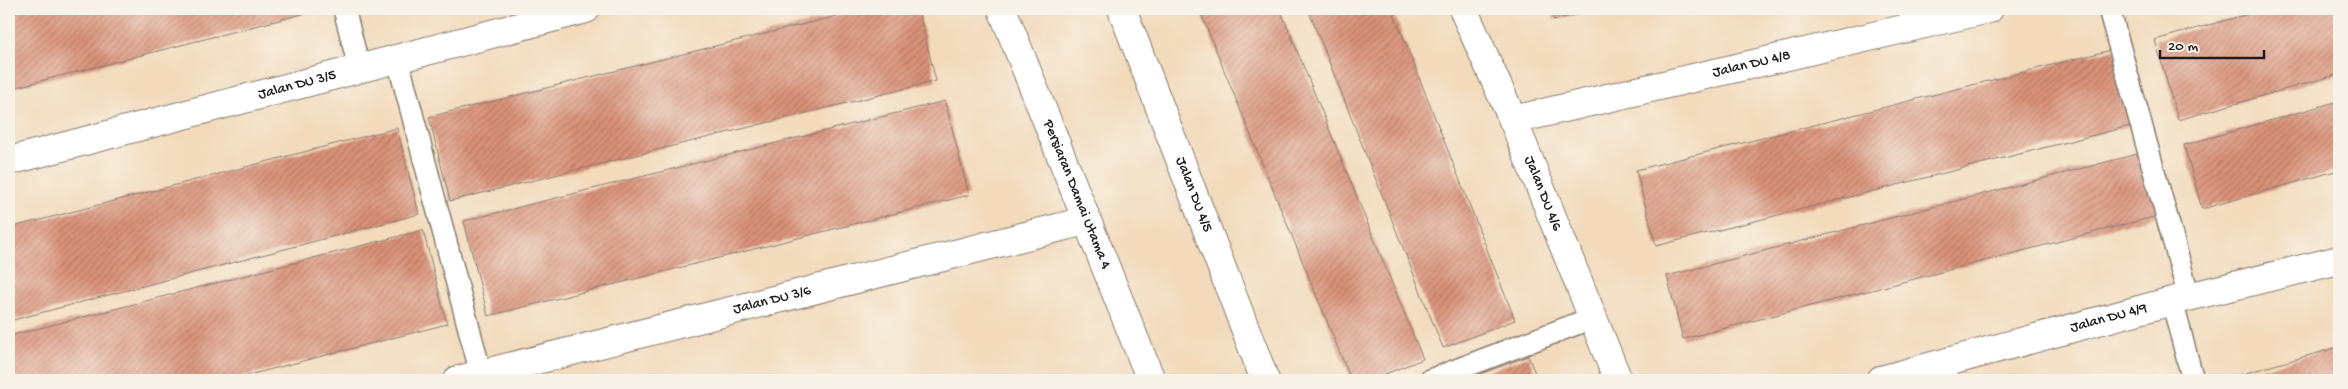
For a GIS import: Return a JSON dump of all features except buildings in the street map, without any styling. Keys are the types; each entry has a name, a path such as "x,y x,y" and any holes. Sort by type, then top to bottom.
{"street":[{"name":"Jalan DU 3/5","path":"9,161 359,67 586,9"},
{"name":"Persiaran Damai Utama 4","path":"1002,9 1085,222 1151,380"},
{"name":"Jalan DU 4/5","path":"1122,9 1265,380"},
{"name":"Jalan DU 4/6","path":"1463,9 1513,120 1618,380"},
{"name":"Jalan DU 4/8","path":"1513,120 1989,9"},
{"name":"Jalan DU 3/6","path":"470,377 1085,222"},
{"name":"Jalan DU 4/9","path":"1881,380 2180,299 2339,260"}],"lane":[{"path":"344,9 359,67"},
{"path":"2109,9 2180,299 2193,380"},
{"path":"397,57 470,377"},
{"path":"1430,380 1592,318"}]}
